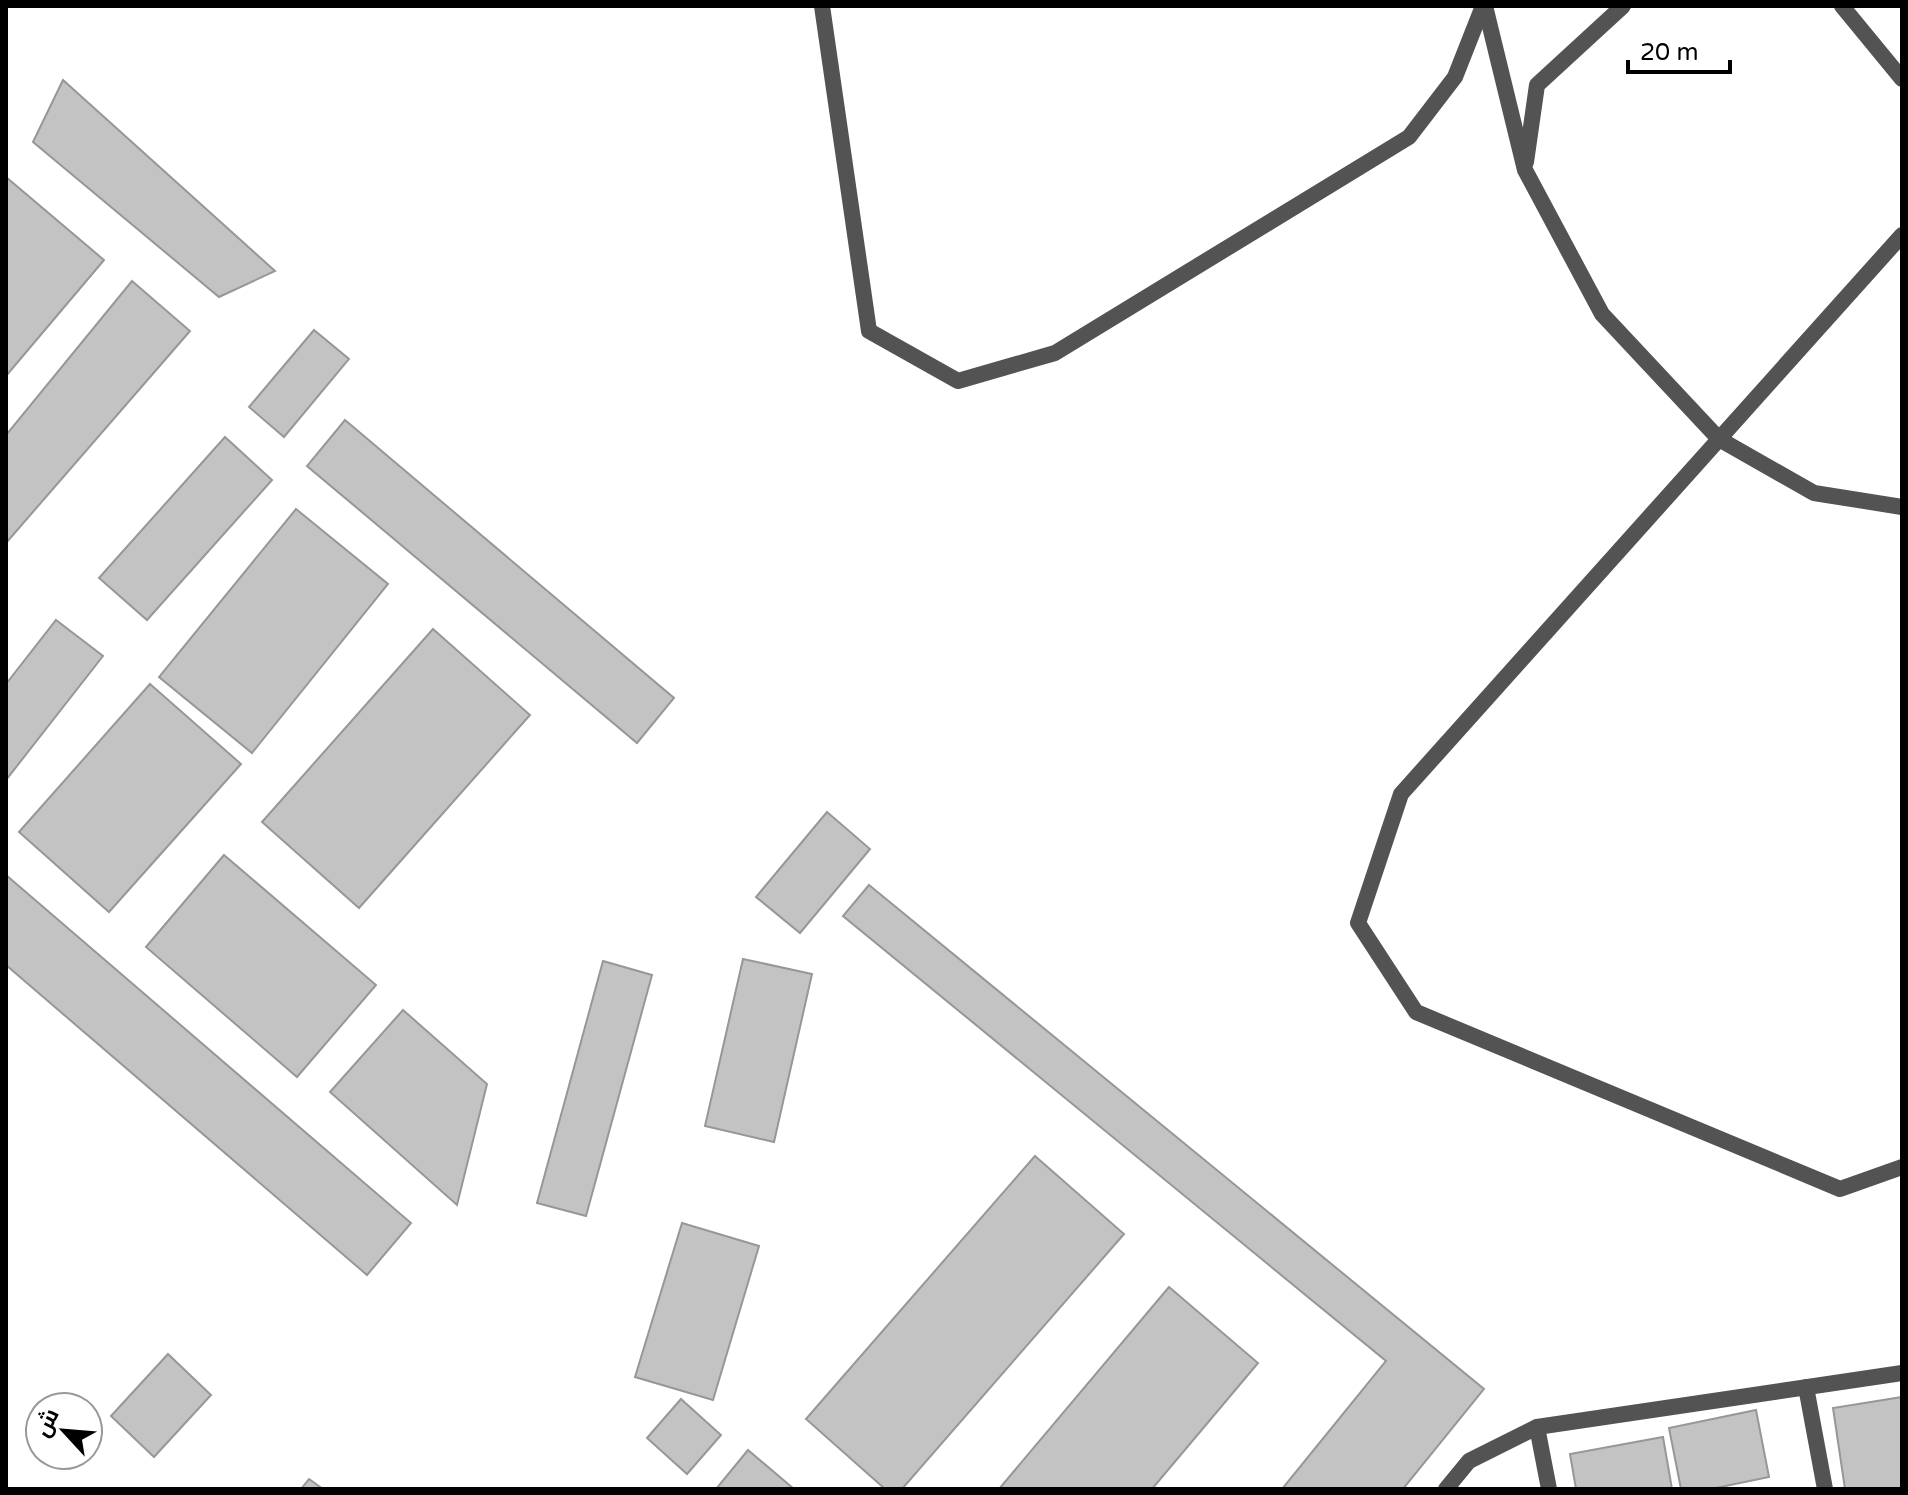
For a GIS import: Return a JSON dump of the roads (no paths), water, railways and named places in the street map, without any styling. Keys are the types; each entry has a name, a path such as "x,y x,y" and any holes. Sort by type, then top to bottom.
{"street":[{"path":"822,6 869,331 958,381 1055,353 1409,137 1455,77 1484,6"},
{"path":"1484,6 1525,170 1602,314 1719,439 1814,493 1902,507"},
{"path":"1525,170 1537,85 1623,6"},
{"path":"1842,6 1902,79"},
{"path":"1902,235 1401,794 1358,923 1416,1012 1840,1189 1902,1167"},
{"path":"1446,1489 1469,1461 1537,1427 1902,1373"},
{"path":"1806,1387 1825,1489"},
{"path":"1537,1427 1549,1489"}]}
